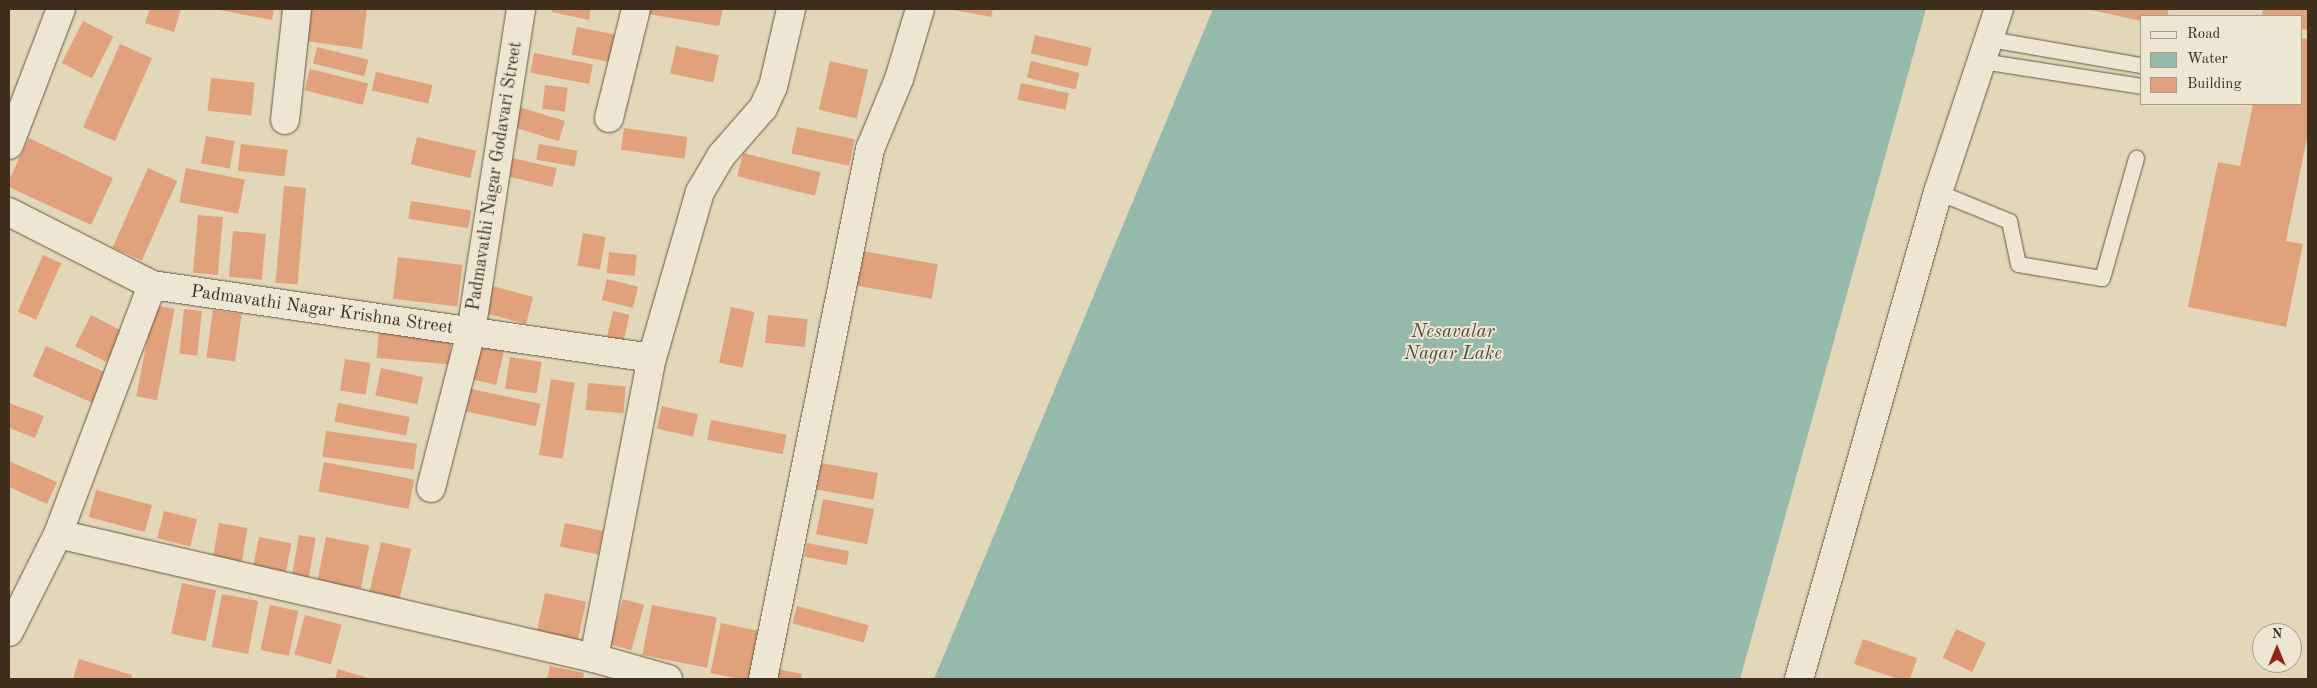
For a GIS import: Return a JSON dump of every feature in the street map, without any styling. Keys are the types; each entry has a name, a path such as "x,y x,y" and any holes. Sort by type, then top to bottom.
{"street":[{"path":"9,145 61,9"},
{"path":"285,120 297,9"},
{"name":"Padmavathi Nagar Godavari Street","path":"431,488 470,332 521,9"},
{"path":"609,118 636,9"},
{"path":"594,658 652,358 700,192 721,156 763,108 774,87 791,9"},
{"path":"763,679 870,149 899,79 920,9"},
{"path":"1799,679 1938,192 1999,9"},
{"name":"Padmavathi Nagar Krishna Street","path":"9,212 152,285 652,358"},
{"path":"9,632 58,534 152,285"},
{"path":"58,534 594,658 668,679"}],"lane":[{"path":"1986,50 2140,65"},
{"path":"1986,50 2140,86"},
{"path":"1938,192 2009,221 2018,264 2102,278 2136,158"}],"water":[{"name":"Nesavalar Nagar Lake","path":"1213,9 1926,9 1740,679 934,679"}],"building":[{"path":"150,9 181,9 174,32 145,23"},
{"path":"215,9 274,9 272,20"},
{"path":"310,9 367,9 362,49 306,41"},
{"path":"552,9 591,9 589,20 552,12"},
{"path":"649,9 723,9 719,26 648,14"},
{"path":"949,9 993,9 991,17"},
{"path":"2087,9 2169,9 2167,15 2140,15 2140,21"},
{"path":"2263,9 2308,9 2308,30 2302,29 2302,15 2262,15"},
{"path":"83,21 113,36 92,78 62,63"},
{"path":"577,27 624,36 619,64 572,54"},
{"path":"1035,35 1092,48 1087,67 1031,54"},
{"path":"2302,38 2308,39 2308,133 2286,241 2303,244 2286,327 2188,307 2218,162 2240,166 2253,105 2302,105"},
{"path":"120,44 152,58 115,141 83,127"},
{"path":"676,46 719,55 713,83 670,73"},
{"path":"317,47 368,60 364,76 313,63"},
{"path":"534,53 593,64 589,84 530,73"},
{"path":"830,61 868,70 857,118 819,110"},
{"path":"1031,61 1080,73 1075,90 1027,77"},
{"path":"310,69 368,84 363,105 305,90"},
{"path":"376,72 433,85 428,104 372,91"},
{"path":"211,78 255,83 251,115 208,111"},
{"path":"1021,83 1069,93 1065,110 1017,100"},
{"path":"545,85 568,88 565,112 542,109"},
{"path":"519,107 565,121 559,141 513,127"},
{"path":"797,127 855,139 849,166 791,153"},
{"path":"624,128 687,137 684,159 621,150"},
{"path":"206,136 235,141 230,169 201,164"},
{"path":"417,137 476,151 470,178 411,164"},
{"path":"29,138 113,178 91,225 9,187 9,180"},
{"path":"241,144 288,150 284,177 238,171"},
{"path":"539,144 577,151 575,167 536,160"},
{"path":"743,153 821,172 815,196 737,176"},
{"path":"508,157 557,168 552,187 504,176"},
{"path":"148,168 177,181 142,260 113,247"},
{"path":"186,168 245,179 238,214 179,202"},
{"path":"284,186 306,188 297,285 276,283"},
{"path":"411,201 471,211 468,228 408,219"},
{"path":"198,215 223,217 218,275 193,273"},
{"path":"233,231 266,234 262,280 229,277"},
{"path":"583,233 606,237 600,269 577,265"},
{"path":"862,251 938,264 932,299 856,285"},
{"path":"609,252 637,255 635,276 607,273"},
{"path":"43,255 61,263 36,320 18,312"},
{"path":"398,257 463,265 457,307 393,299"},
{"path":"607,279 638,287 633,308 602,300"},
{"path":"485,284 533,297 526,324 478,311"},
{"path":"154,305 175,309 157,400 136,396"},
{"path":"731,307 754,312 743,368 719,363"},
{"path":"184,309 202,311 197,356 179,354"},
{"path":"213,310 242,314 235,362 206,358"},
{"path":"613,311 630,315 623,343 606,339"},
{"path":"91,315 122,331 106,362 75,346"},
{"path":"768,315 808,319 805,347 765,343"},
{"path":"379,330 452,336 449,364 377,358"},
{"path":"479,344 504,350 496,385 471,379"},
{"path":"46,346 106,373 93,403 33,376"},
{"path":"510,357 542,362 537,394 505,389"},
{"path":"345,359 371,363 366,395 340,391"},
{"path":"381,368 423,377 417,404 375,395"},
{"path":"551,379 575,383 563,459 539,455"},
{"path":"588,383 626,386 624,413 586,410"},
{"path":"471,389 540,404 536,426 466,411"},
{"path":"9,403 44,416 35,438 9,428"},
{"path":"338,403 410,417 406,436 334,422"},
{"path":"662,406 698,414 693,437 657,428"},
{"path":"711,420 787,435 783,454 707,440"},
{"path":"326,431 417,444 413,470 322,457"},
{"path":"9,461 57,482 47,504 9,487"},
{"path":"324,462 414,480 409,509 318,491"},
{"path":"821,463 878,473 873,500 816,490"},
{"path":"96,490 152,505 145,532 89,517"},
{"path":"823,499 874,509 867,544 816,534"},
{"path":"164,511 197,519 190,546 157,538"},
{"path":"219,523 248,528 241,563 213,557"},
{"path":"565,523 603,531 598,555 560,546"},
{"path":"299,535 316,538 309,578 292,575"},
{"path":"259,537 291,543 286,572 253,565"},
{"path":"326,537 369,545 361,589 318,580"},
{"path":"381,542 411,549 399,601 369,594"},
{"path":"807,543 849,551 847,565 804,557"},
{"path":"182,583 216,590 205,641 171,634"},
{"path":"545,593 586,602 578,641 537,632"},
{"path":"222,594 258,601 248,654 212,647"},
{"path":"623,599 644,605 631,650 610,644"},
{"path":"270,605 298,611 289,656 260,650"},
{"path":"652,605 717,618 707,668 642,655"},
{"path":"797,606 868,625 864,643 792,623"},
{"path":"305,615 342,625 331,664 294,655"},
{"path":"721,623 760,631 750,679 739,679 710,673"},
{"path":"1956,629 1986,643 1972,672 1942,658"},
{"path":"1863,639 1917,658 1910,679 1898,679 1854,664"},
{"path":"79,659 132,675 131,679 73,679"},
{"path":"550,666 584,673 583,679 547,679"},
{"path":"772,668 802,674 801,679 770,679"},
{"path":"338,669 371,679 335,679"}]}
